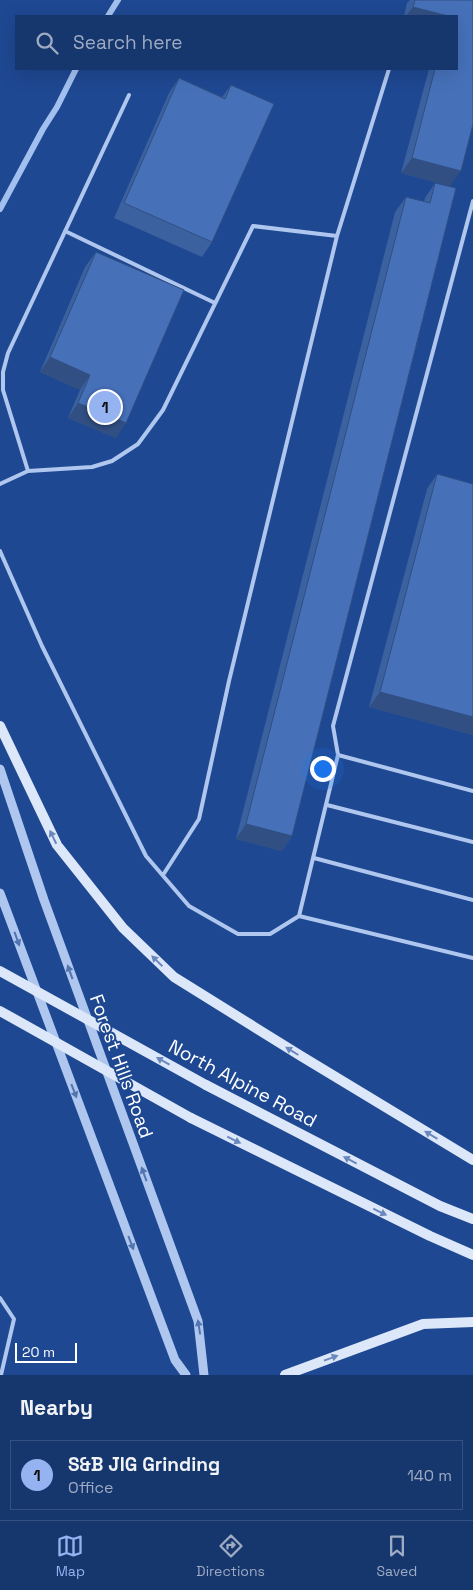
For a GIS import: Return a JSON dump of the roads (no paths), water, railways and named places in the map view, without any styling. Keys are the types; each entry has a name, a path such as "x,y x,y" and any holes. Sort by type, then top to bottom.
{"main road":[{"path":"0,726 57,845 123,928 174,977 473,1160"},
{"name":"North Alpine Road","path":"0,971 206,1085 440,1206 473,1219"},
{"path":"0,1011 191,1118 430,1236 473,1255"},
{"path":"285,1375 423,1324 473,1322"}],"street":[{"name":"Forest Hills Road","path":"0,769 44,900 198,1321 204,1375"},
{"path":"0,893 175,1360 186,1375"}],"lane":[{"path":"163,876 199,819 229,680 337,236 389,70"},
{"path":"28,471 3,390 3,372 8,352 129,95"},
{"path":"0,551 42,646 146,856 189,906 238,934 270,934 299,916 338,754 332,726 473,201"},
{"path":"0,484 28,471 92,466 112,461 138,444 163,410 253,226 337,236"},
{"path":"65,231 215,303"},
{"path":"338,754 473,791"},
{"path":"327,805 473,842"},
{"path":"314,858 473,900"},
{"path":"299,916 473,958"},
{"path":"0,1298 14,1319 0,1375"}],"waterway":[{"path":"109,15 118,0"},
{"path":"0,209 76,70"}],"place":[{"name":"S&B JIG Grinding","path":"105,407"}]}
